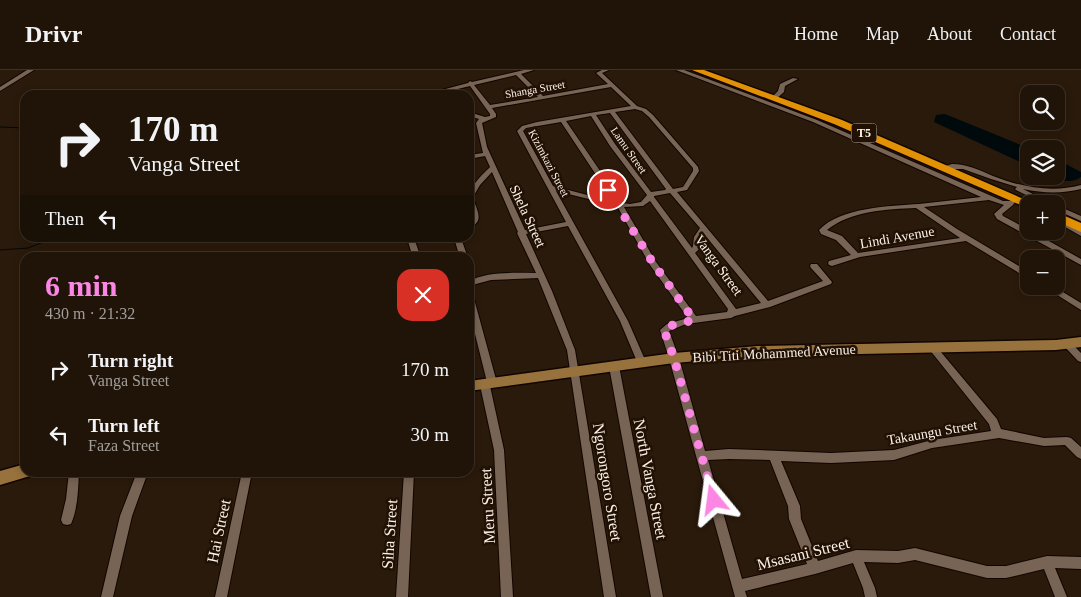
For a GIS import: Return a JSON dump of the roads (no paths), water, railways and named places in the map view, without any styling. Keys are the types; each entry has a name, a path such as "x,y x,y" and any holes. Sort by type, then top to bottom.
{"highway":[{"name":"T5","path":"696,70 774,98 945,167 1013,201 1020,202"},
{"path":"1065,221 1081,228"}],"street":[{"path":"0,89 31,70"},
{"path":"444,90 531,70"},
{"path":"550,187 619,204 639,205 647,201 650,195 685,189 696,170 651,116 644,110 635,107 613,85 598,74 606,70"},
{"path":"679,70 815,121 1002,203 1013,201"},
{"path":"517,73 542,98"},
{"path":"774,98 781,92 782,84 795,79"},
{"path":"470,83 490,107"},
{"name":"Shanga Street","path":"490,107 613,85"},
{"name":"Shela Street","path":"490,107 493,116 479,123 487,154 541,275 568,342 574,372"},
{"name":"Kizimkazi Street","path":"635,107 521,130 626,325 641,362"},
{"path":"612,112 671,190 767,304"},
{"name":"Lamu Street","path":"593,115 612,145 650,195"},
{"path":"474,116 484,119"},
{"path":"563,120 619,204 653,263 694,320"},
{"path":"474,156 487,154"},
{"path":"945,167 958,165 996,178 1051,192 1081,187"},
{"path":"474,189 492,168"},
{"path":"996,178 1031,195"},
{"name":"Vanga Street","path":"650,195 732,309 732,313 669,326 664,330 674,358 740,591"},
{"path":"857,256 839,238 824,232 823,230 828,224 842,218 878,211 990,198"},
{"path":"1013,201 998,214 1000,217 1081,262"},
{"path":"917,206 966,239 1020,271"},
{"path":"1065,211 1081,218"},
{"path":"521,233 570,223"},
{"path":"1065,223 1081,234"},
{"path":"691,252 697,247 698,237 704,229"},
{"name":"Lindi Avenue","path":"832,263 857,256 966,239"},
{"path":"732,313 767,304 828,282 814,266"},
{"path":"474,280 541,275"},
{"path":"1062,295 1081,307"},
{"name":"Meru Street","path":"474,320 489,384 499,450 507,597"},
{"name":"Bibi Titi Mohammed Avenue","path":"474,386 641,362 758,351 1067,344 1081,342"},
{"path":"1067,344 1081,359"},
{"name":"Takaungu Street","path":"702,456 729,454 831,458 894,455 932,444 995,435 997,433 988,416 932,347"},
{"name":"North Vanga Street","path":"614,366 657,597"},
{"name":"Ngorongoro Street","path":"574,372 610,597"},
{"path":"997,433 1044,442 1067,441 1081,454"},
{"path":"774,456 794,506 795,519 815,568"},
{"path":"0,478 20,472"},
{"path":"67,520 72,499 74,477"},
{"path":"107,597 126,516 141,477"},
{"name":"Hai Street","path":"221,597 246,477"},
{"name":"Siha Street","path":"402,597 410,477"},
{"name":"Msasani Street","path":"740,591 856,556 898,557 915,554 986,572 1006,572 1047,562 1081,563"},
{"path":"856,556 869,588 870,597"},
{"path":"1047,562 1062,597"}],"waterway":[{"path":"0,127 20,128"},
{"path":"0,250 28,248 44,242"}]}
